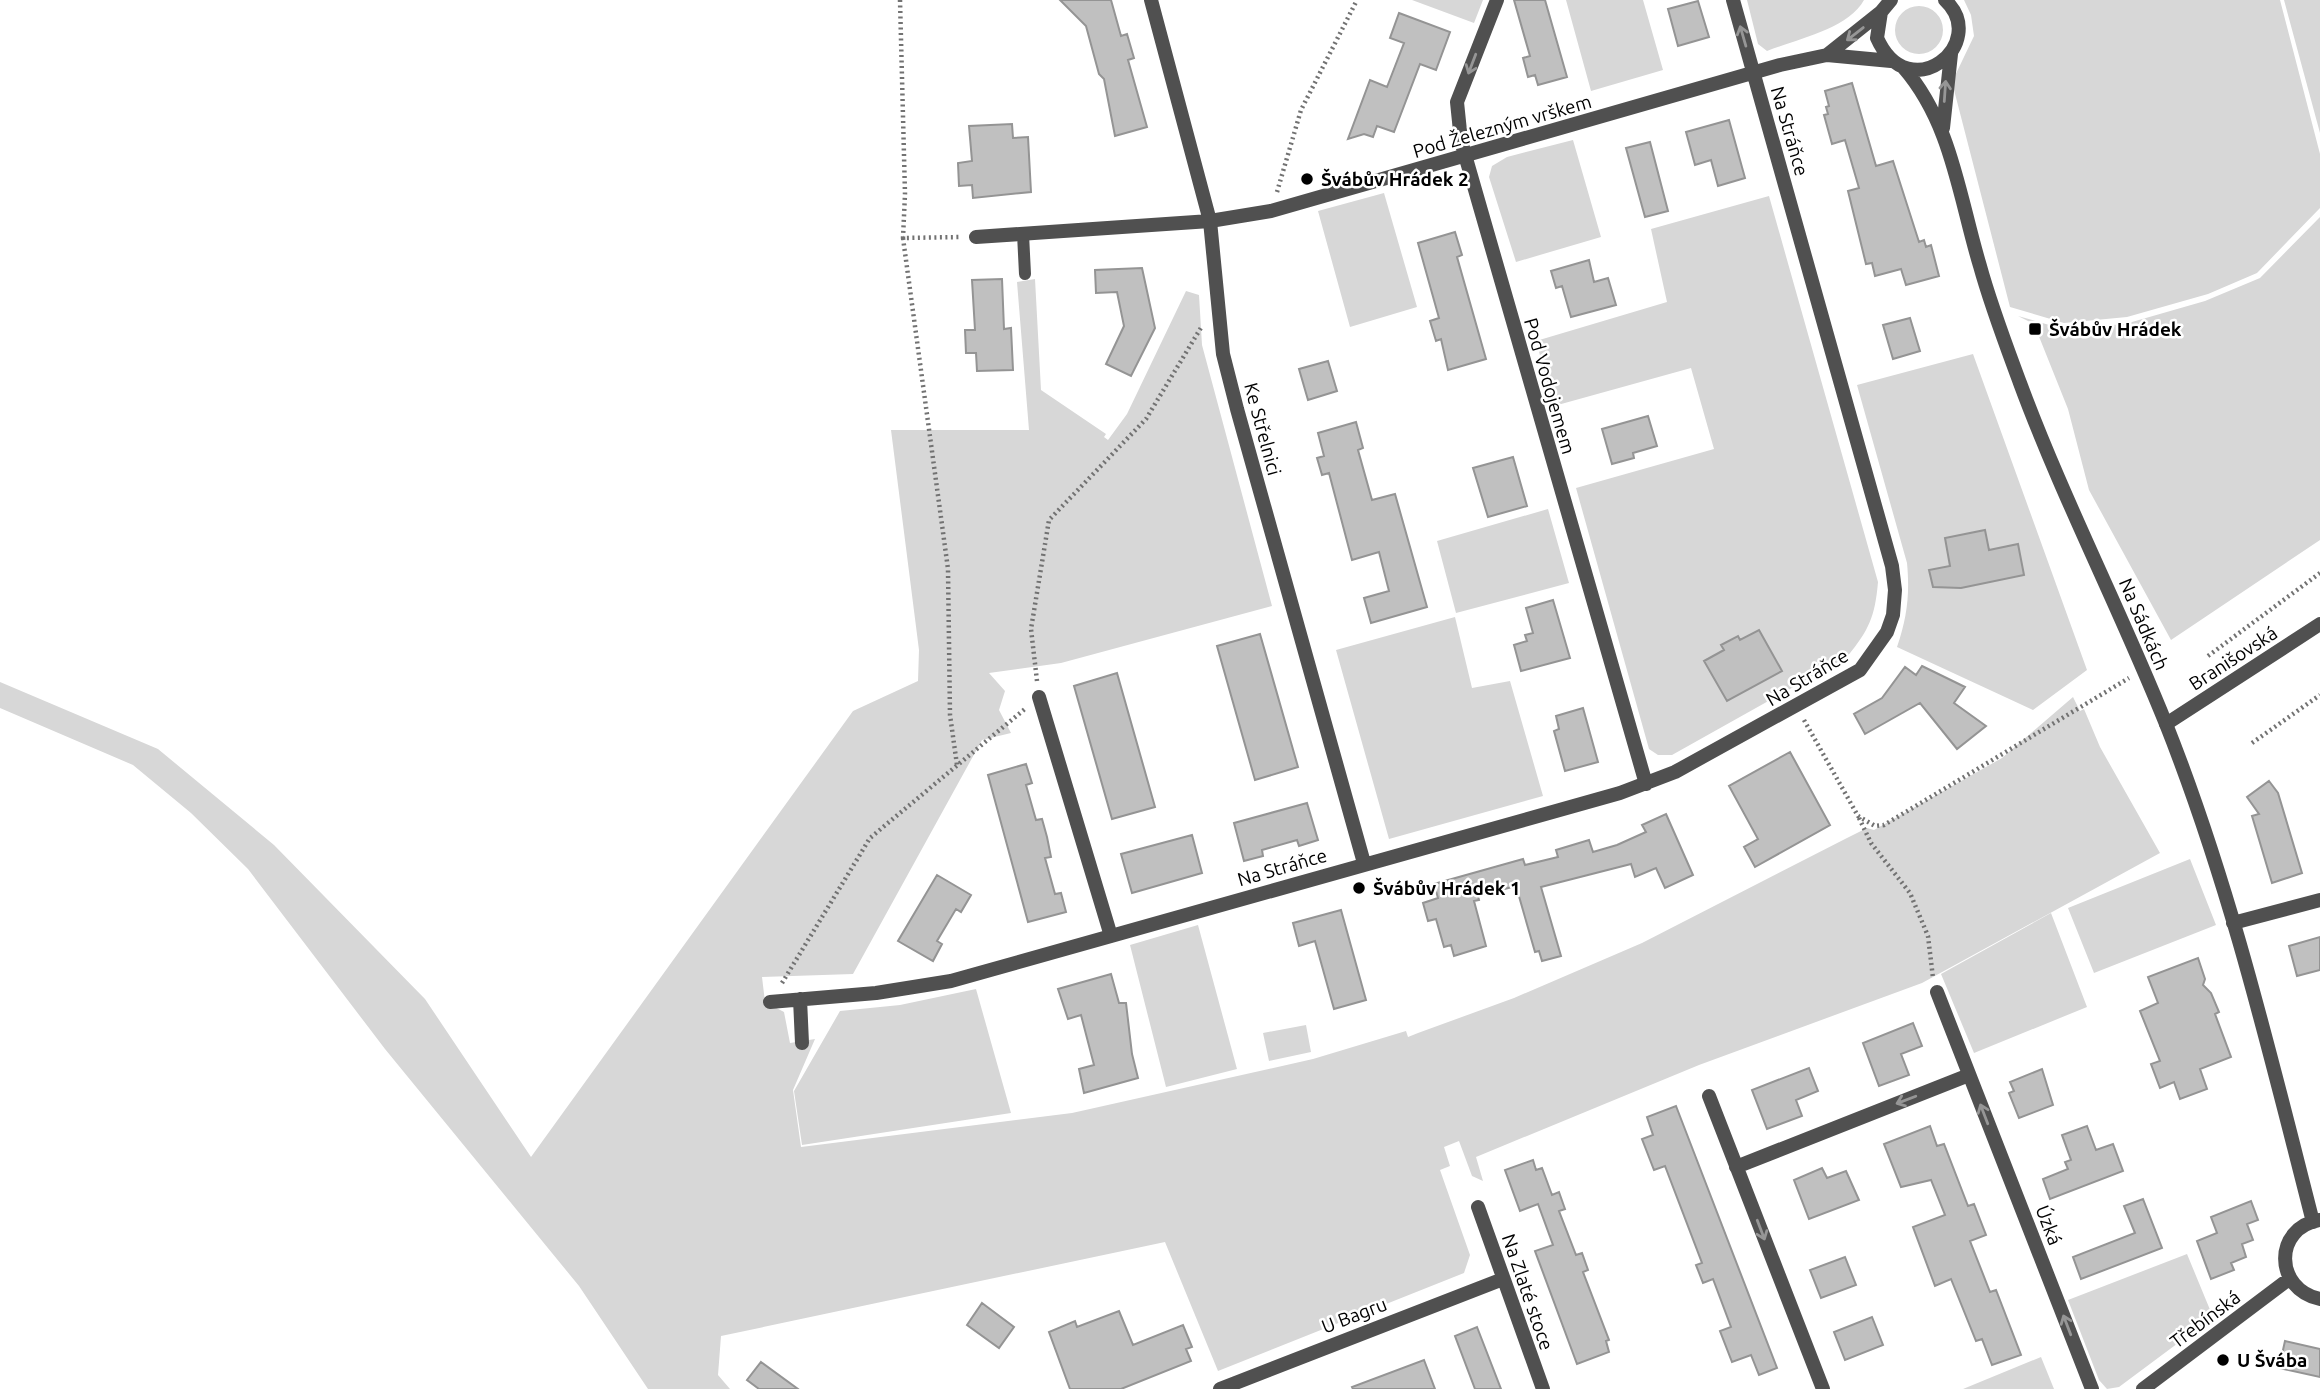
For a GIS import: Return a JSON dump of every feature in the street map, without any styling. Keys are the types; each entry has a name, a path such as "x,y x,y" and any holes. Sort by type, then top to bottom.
{"street":[{"name":"Ke Střelnici","path":"1151,0 1210,221 1223,354 1364,863"},
{"name":"Pod Vodojemem","path":"1497,0 1457,102 1464,157 1646,784"},
{"name":"Na Stráňce","path":"770,1002 876,993 951,981 1646,784 1675,772 1841,683 1866,662 1887,632 1893,615 1895,590 1892,566 1733,0"},
{"name":"Na Sádkách","path":"1943,129 1945,82 1958,27 1955,14 1945,0"},
{"name":"Pod Železným vrškem","path":"1827,55 1887,4"},
{"name":"Na Sádkách","path":"1887,4 1877,38 1897,64 1922,88 1943,129 1980,269 2021,386 2166,724 2197,807 2233,923 2316,1221"},
{"name":"Pod Železným vrškem","path":"976,237 1210,221 1271,211 1754,73 1827,55 1930,69 1951,53"},
{"name":"Branišovská","path":"2166,724 2320,624"},
{"path":"1039,697 1111,936"},
{"path":"2233,923 2320,900"},
{"name":"Úzká","path":"1937,992 2092,1389"},
{"path":"800,999 802,1043"},
{"path":"1736,1167 1969,1075"},
{"path":"1709,1096 1823,1389"},
{"name":"Na Zlaté stoce","path":"1478,1207 1543,1389"},
{"path":"2316,1221 2293,1235 2288,1245 2285,1268 2289,1279 2298,1290 2320,1299"},
{"name":"U Bagru","path":"1220,1389 1503,1279"},
{"name":"Třebínská","path":"2143,1389 2289,1279"}],"lane":[{"path":"1023,234 1025,274"}],"path":[{"path":"900,0 905,152 903,239 948,569 950,715 957,765"},
{"path":"1271,211 1301,110 1357,0"},
{"path":"903,239 976,237"},
{"path":"770,1002 870,838 1039,697 1031,629 1049,520 1146,419 1218,299"},
{"path":"2208,656 2320,573"},
{"path":"1858,816 1875,826 1884,825 2143,670"},
{"path":"2252,743 2320,695"},
{"path":"1797,707 1871,844 1910,893 1928,936 1930,972 1937,992"}],"shaded area":[{"path":"1412,0 1483,0 1474,23"},
{"path":"1566,0 1643,0 1663,70 1591,91"},
{"path":"1747,0 1864,0 1846,19 1834,26 1767,51 1758,44"},
{"path":"1964,0 2280,0 2320,154 2320,208 2257,273 2208,294 2127,317 2064,323 2010,307 1952,82 1974,36 1971,15"},
{"path":"2284,0 2320,0 2320,133"},
{"path":"1919,6 1936,13 1943,30 1936,47 1919,54 1902,47 1895,30 1902,13"},
{"path":"1573,140 1601,237 1516,262 1489,177 1492,166 1507,157"},
{"path":"1384,193 1417,307 1350,327 1318,211"},
{"path":"1769,196 1878,582 1875,605 1866,631 1847,657 1672,755 1658,755 1649,749 1576,488 1714,449 1691,368 1554,406 1536,341 1667,302 1651,229"},
{"path":"2320,217 2320,540 2171,640 2089,490 2068,409 2034,324 2018,316 2063,329 2125,324 2205,301 2260,278"},
{"path":"1035,279 1041,390 1106,434 1104,437 1108,440 1127,414 1186,291 1199,295 1202,345 1272,606 1061,663 989,673 1005,691 999,710 1011,733 982,740 853,974 762,977 765,1002 784,1012 790,1043 815,1039 793,1090 801,1147 1072,1113 1313,1059 1406,1031 1408,1037 1514,998 1642,943 1867,828 1874,830 2002,758 2073,697 2080,711 2084,709 2100,747 2160,853 1922,983 1699,1065 1476,1157 1483,1181 1472,1176 1459,1141 1444,1147 1450,1166 1440,1170 1470,1255 1464,1273 1218,1371 1165,1242 721,1336 718,1375 730,1389 648,1389 579,1286 385,1049 248,869 191,813 133,765 0,708 0,682 158,749 274,845 425,999 531,1157 853,711 918,681 919,650 891,430 1029,430 1017,282"},
{"path":"1973,354 2087,670 2033,710 1897,647 1907,606 1907,563 1857,385"},
{"path":"1548,509 1569,583 1456,613 1437,541"},
{"path":"1455,617 1472,688 1510,681 1543,796 1389,839 1336,650"},
{"path":"2190,859 2216,925 2094,973 2068,908"},
{"path":"2051,913 2087,1007 1974,1053 1941,974"},
{"path":"1198,925 1237,1069 1166,1087 1130,945"},
{"path":"976,989 1011,1113 802,1145 794,1091 840,1011 900,1005"},
{"path":"1306,1025 1311,1052 1269,1061 1263,1033"},
{"path":"2187,1254 2213,1317 2119,1387 2107,1389 2099,1380 2068,1300"},
{"path":"2041,1357 2054,1389 1963,1389"}],"building":[{"path":"1060,0 1111,0 1121,36 1127,34 1134,58 1128,60 1147,127 1115,136 1104,79 1099,74 1086,26"},
{"path":"1514,0 1545,0 1567,77 1538,85 1535,75 1528,77 1523,58 1530,56"},
{"path":"1698,1 1709,37 1678,46 1668,9"},
{"path":"1399,13 1450,32 1436,70 1420,64 1394,132 1377,126 1373,137 1364,134 1348,139 1370,80 1387,87 1404,43 1390,38"},
{"path":"1852,83 1876,166 1893,161 1919,242 1924,240 1926,247 1931,245 1939,276 1906,285 1901,269 1875,276 1872,263 1866,264 1848,191 1859,188 1845,140 1832,144 1824,115 1828,114 1826,107 1829,106 1825,91"},
{"path":"1729,120 1745,178 1718,186 1711,160 1695,165 1686,132"},
{"path":"1012,124 1013,138 1028,137 1031,192 973,198 972,185 959,186 958,163 972,161 969,126"},
{"path":"1650,142 1668,211 1645,217 1626,148"},
{"path":"1455,232 1462,255 1457,257 1486,359 1448,370 1441,339 1436,341 1430,321 1439,318 1418,243"},
{"path":"1589,260 1594,282 1608,278 1616,305 1571,317 1562,286 1556,288 1551,271"},
{"path":"1142,268 1155,328 1131,376 1106,364 1124,326 1117,292 1096,293 1095,270"},
{"path":"1002,279 1004,329 1011,328 1013,370 977,371 976,353 966,353 965,330 975,330 972,280"},
{"path":"1910,318 1920,351 1893,359 1883,325"},
{"path":"1328,361 1337,391 1308,400 1299,369"},
{"path":"1648,416 1657,446 1633,453 1634,458 1612,464 1602,429"},
{"path":"1356,422 1363,448 1358,450 1372,500 1395,494 1427,607 1371,623 1364,598 1389,591 1379,552 1352,560 1329,473 1322,475 1317,458 1324,456 1318,433"},
{"path":"1513,457 1527,506 1488,517 1473,468"},
{"path":"1985,530 1989,550 2018,544 2024,575 1961,588 1933,587 1929,570 1950,566 1945,538"},
{"path":"1553,600 1570,658 1521,671 1514,645 1527,641 1525,635 1533,633 1526,608"},
{"path":"1759,630 1782,671 1727,701 1704,661 1724,650 1721,645 1738,636 1740,640"},
{"path":"1260,634 1298,767 1255,780 1217,646"},
{"path":"1922,666 1965,687 1954,703 1986,726 1957,749 1920,703 1865,734 1854,714 1882,698 1905,667 1916,675"},
{"path":"1117,673 1155,807 1112,819 1074,686"},
{"path":"1583,708 1598,762 1565,771 1554,731 1559,729 1556,716"},
{"path":"1790,752 1830,825 1755,867 1744,847 1758,839 1729,786"},
{"path":"1026,764 1032,783 1026,785 1036,820 1042,819 1047,837 1051,857 1045,858 1055,894 1061,893 1066,912 1028,922 988,775"},
{"path":"2269,781 2278,793 2302,873 2272,883 2252,816 2259,814 2247,797"},
{"path":"1307,803 1318,840 1299,846 1297,840 1262,850 1263,856 1244,861 1234,823"},
{"path":"1666,814 1693,875 1665,888 1656,868 1635,877 1631,864 1541,887 1561,956 1542,961 1539,951 1535,952 1516,886 1478,896 1479,900 1474,901 1486,946 1454,956 1451,945 1444,947 1436,919 1428,921 1423,903 1438,898 1434,884 1523,859 1525,865 1558,857 1556,850 1589,840 1593,852 1617,845 1646,832 1642,825"},
{"path":"1192,835 1202,873 1132,893 1121,854"},
{"path":"937,875 971,895 961,912 956,909 937,941 942,944 933,961 898,941"},
{"path":"1341,910 1366,1000 1334,1009 1315,941 1299,946 1293,923"},
{"path":"2320,937 2320,970 2297,976 2289,946"},
{"path":"2198,958 2205,979 2203,985 2211,993 2219,1012 2215,1014 2231,1057 2200,1069 2207,1089 2180,1099 2174,1082 2160,1088 2151,1064 2160,1061 2140,1011 2158,1003 2148,977"},
{"path":"1111,974 1119,1003 1126,1003 1132,1054 1138,1078 1084,1093 1079,1069 1094,1065 1081,1015 1068,1019 1058,989"},
{"path":"1913,1023 1922,1046 1901,1054 1909,1075 1879,1086 1863,1043"},
{"path":"1809,1068 1818,1091 1796,1100 1802,1116 1767,1129 1752,1090"},
{"path":"2042,1069 2053,1105 2019,1118 2009,1093 2014,1091 2010,1082"},
{"path":"1676,1106 1777,1368 1759,1375 1751,1355 1732,1362 1720,1331 1731,1327 1713,1279 1703,1283 1696,1265 1702,1263 1665,1166 1654,1170 1642,1139 1653,1135 1647,1117"},
{"path":"1930,1126 1937,1146 1944,1144 1968,1206 1974,1204 1986,1235 1970,1241 1990,1292 1996,1290 2021,1355 1992,1365 1982,1339 1976,1341 1951,1279 1935,1286 1913,1227 1945,1215 1931,1180 1901,1187 1884,1144"},
{"path":"2087,1126 2096,1150 2113,1144 2123,1171 2050,1199 2043,1179 2068,1169 2065,1162 2071,1160 2062,1135"},
{"path":"1533,1160 1536,1170 1542,1168 1552,1195 1559,1192 1565,1209 1559,1211 1576,1255 1582,1253 1588,1270 1583,1272 1609,1340 1606,1341 1609,1352 1577,1364 1535,1251 1553,1245 1538,1204 1520,1211 1505,1170"},
{"path":"1822,1168 1827,1178 1846,1171 1859,1200 1809,1219 1794,1180"},
{"path":"2143,1199 2162,1248 2081,1279 2073,1257 2135,1233 2124,1206"},
{"path":"2251,1201 2258,1220 2247,1224 2253,1240 2242,1244 2246,1257 2231,1263 2234,1270 2211,1279 2197,1241 2217,1233 2211,1217"},
{"path":"1845,1257 1856,1285 1821,1298 1810,1270"},
{"path":"982,1303 1014,1327 999,1348 967,1325"},
{"path":"1119,1311 1133,1345 1183,1325 1192,1347 1186,1349 1191,1361 1121,1389 1070,1389 1049,1332 1075,1321 1077,1327"},
{"path":"1872,1317 1883,1345 1845,1360 1834,1332"},
{"path":"1477,1327 1501,1389 1475,1389 1455,1336"},
{"path":"2285,1341 2320,1349 2320,1377 2279,1368"},
{"path":"1424,1360 1435,1389 1352,1387"},
{"path":"761,1362 798,1389 759,1389 747,1380"}],"place":[{"name":"Švábův Hrádek 2","path":"1307,179"},
{"name":"Švábův Hrádek","path":"2035,329"},
{"name":"Švábův Hrádek 1","path":"1359,888"},
{"name":"U Švába","path":"2223,1360"}]}
